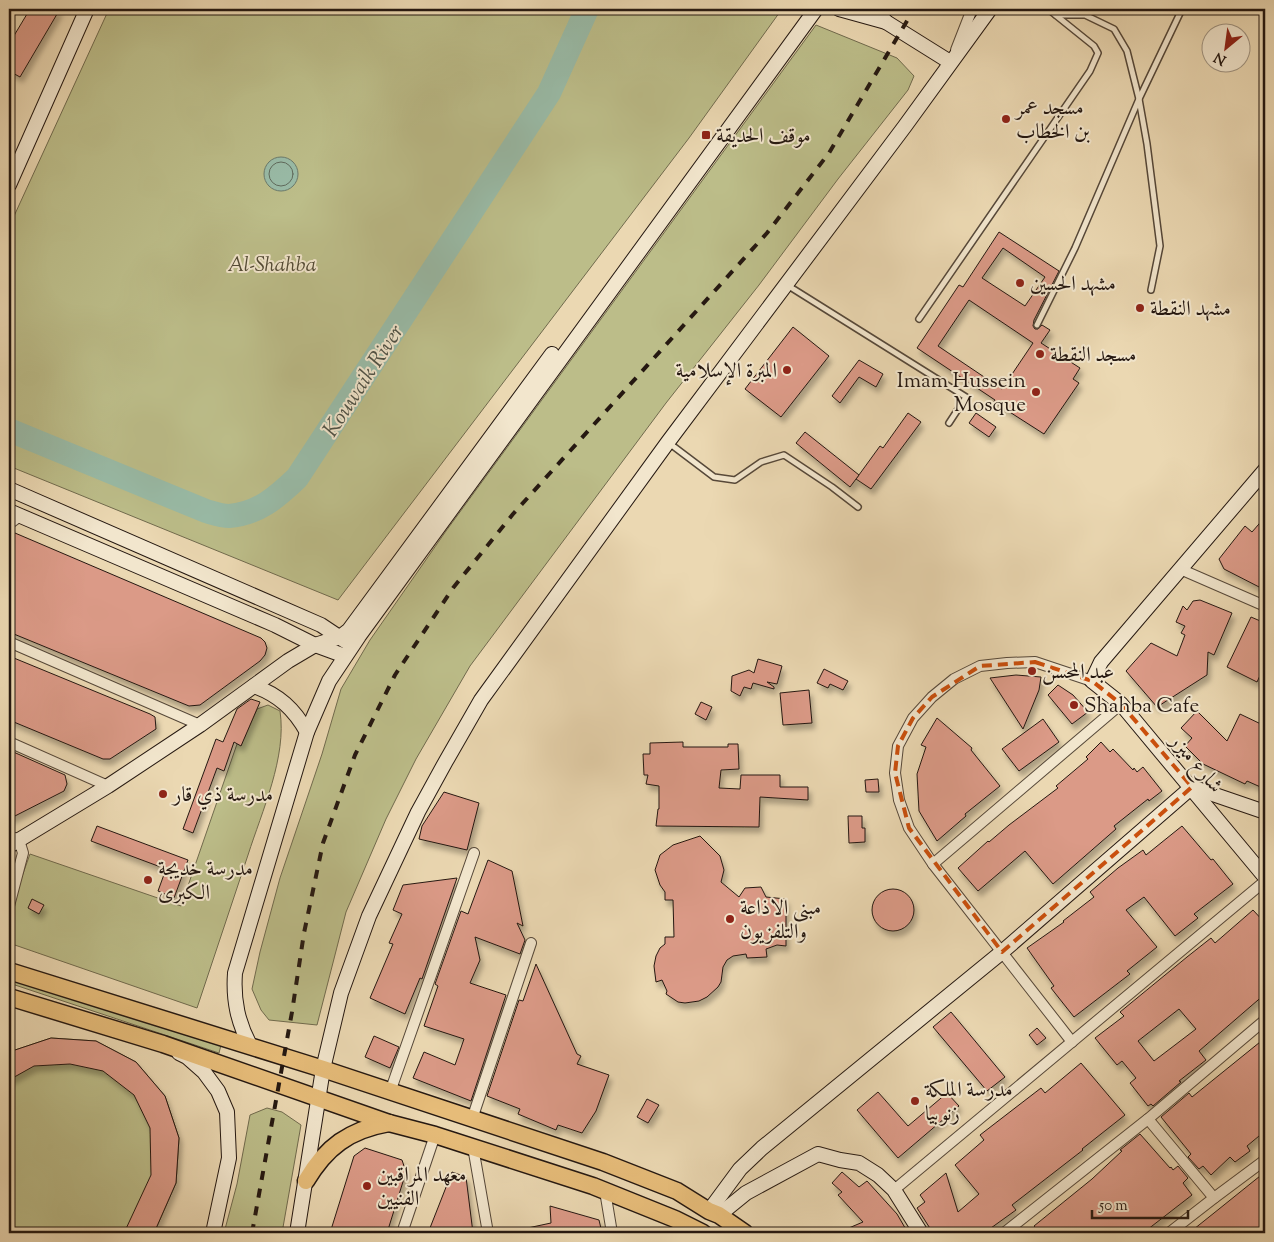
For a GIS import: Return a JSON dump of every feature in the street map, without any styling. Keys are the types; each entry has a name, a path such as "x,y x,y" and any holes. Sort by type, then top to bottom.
{"main road":[{"path":"9,185 87,9"},
{"path":"12,841 108,786 200,725 288,661 315,645 340,637 354,625 806,9"},
{"path":"252,1047 241,1026 235,1004 235,974 307,732 321,698 348,651 816,9"},
{"path":"840,9 886,22 950,62"},
{"path":"875,9 886,22"},
{"path":"297,1233 323,1069 341,993 369,916 418,812 446,761 481,700 668,442 787,285 990,9"},
{"path":"1092,681 1101,662 1265,470"},
{"path":"9,489 321,625 340,637 348,651"},
{"path":"14,513 288,631 315,645 348,651"},
{"path":"288,631 291,636 292,649 288,661"},
{"name":"شارع ميزر","path":"1092,681 1121,704 1265,877"},
{"path":"254,686 267,691 285,703 300,720 307,732"},
{"path":"714,1213 740,1169 762,1148 1002,952 1192,787 1265,812"},
{"path":"9,971 323,1069 621,1169 677,1191 745,1233"},
{"path":"9,997 163,1044 389,1123 473,1147 605,1190 675,1219 703,1233"},
{"path":"163,1044 187,1056 204,1072 218,1091 227,1112 229,1158 213,1233"},
{"path":"306,1181 323,1156 340,1141 360,1130 389,1123"},
{"path":"714,1213 818,1154 859,1163 878,1175 894,1190 920,1233"}],"street":[{"path":"950,62 972,9"},
{"path":"9,524 14,513"},
{"path":"1180,568 1265,606"},
{"path":"9,642 200,725"},
{"path":"1072,1042 933,864 909,828 899,800 895,773 898,746 913,718 932,697 954,680 980,666 1035,662 1092,681"},
{"path":"933,864 1121,704"},
{"path":"9,742 108,786"},
{"path":"9,906 23,853 12,841"},
{"path":"390,1092 474,853"},
{"path":"894,1190 1265,881"},
{"path":"472,1119 531,943"},
{"path":"1004,1233 1148,1119 1265,1020"},
{"path":"1148,1119 1214,1198"},
{"path":"402,1233 434,1135"},
{"path":"473,1147 488,1233"},
{"path":"1169,1233 1265,1160"},
{"path":"605,1190 612,1233"}],"lane":[{"path":"919,319 1090,71 1098,53 1094,46 1048,9"},
{"path":"1037,325 1075,248 1139,99 1182,9"},
{"path":"1056,15 1085,15 1114,29 1127,51 1139,99 1147,144 1160,246 1151,290"},
{"path":"787,285 966,396 949,423"},
{"path":"668,442 714,477 734,480 761,462 784,455 832,487 858,508"}],"highlighted area":[{"path":"1035,662 1092,681 1121,704 1192,787 1002,952 909,828 895,773 898,746 913,718 932,697 980,666"}],"green space":[{"name":"Al-Shahba","path":"109,9 782,9 689,138 338,600 9,466 9,227"},
{"path":"816,25 897,58 914,76 908,90 666,403 470,666 416,759 386,819 346,912 317,1025 269,1020 261,1010 252,989 260,952 280,878 322,754 341,689 370,640 446,531"},
{"path":"268,705 280,711 280,747 277,765 197,1008 9,943 9,913 30,854 181,906 237,744 241,745 257,709"},
{"path":"9,976 221,1045 219,1053 9,983"},
{"path":"51,1038 96,1041 136,1062 165,1096 179,1138 176,1183 154,1233 9,1233 9,1052"},
{"path":"267,1108 282,1112 301,1125 282,1233 224,1233 237,1184 250,1115"}],"water":[{"path":"281,157 288,158 293,162 297,167 297,181 293,186 288,190 281,191 274,190 269,186 265,181 264,174 265,167 269,162 274,158"}],"building":[{"path":"30,9 60,9 20,77 9,71 9,44"},
{"path":"999,232 1059,271 1034,320 1033,326 1035,329 1038,329 1042,325 1050,330 1041,343 1080,368 1073,379 1079,383 1044,434 994,402 995,400 917,348 959,285 963,287","holes":["1003,248 1045,277 1025,306 982,278","969,300 1033,343 1002,389 938,346"]},
{"path":"793,327 829,356 781,417 745,389"},
{"path":"859,360 883,374 876,387 859,377 840,403 832,396"},
{"path":"908,413 921,422 871,489 856,479 880,446 883,448"},
{"path":"976,413 996,427 989,437 969,423"},
{"path":"805,432 859,475 850,487 796,443"},
{"path":"1265,517 1265,590 1224,569 1219,559 1245,526 1252,532"},
{"path":"15,533 261,638 267,648 265,655 260,661 200,705 189,706 9,632 9,534"},
{"path":"1200,600 1232,613 1214,655 1208,652 1207,675 1157,707 1126,671 1151,643 1177,656 1185,635 1181,633 1185,626 1176,622 1183,606 1187,610 1193,601"},
{"path":"1251,617 1265,623 1265,665 1257,682 1227,667"},
{"path":"9,656 150,714 155,717 156,729 110,759 103,759 9,720"},
{"path":"758,659 782,666 777,684 767,682 774,689 753,683 751,689 744,687 740,696 731,691 732,676 749,670 754,673"},
{"path":"824,669 848,681 843,690 830,684 828,688 817,683"},
{"path":"1016,675 1041,677 1039,690 1023,729 990,678"},
{"path":"1058,685 1073,695 1088,712 1072,724 1048,695"},
{"path":"809,690 812,723 783,725 780,693"},
{"path":"251,699 260,702 241,746 234,742 224,771 217,768 193,833 183,829 216,739 223,742 237,709"},
{"path":"701,702 712,707 706,720 695,714"},
{"path":"1197,711 1227,741 1240,714 1265,726 1265,789 1247,781 1245,784 1203,764 1185,746 1192,738 1181,728"},
{"path":"937,718 972,748 971,750 1000,786 965,814 966,816 937,841 919,811 917,774 926,747 921,745"},
{"path":"1043,719 1059,742 1019,771 1002,749"},
{"path":"683,742 683,747 728,747 728,744 738,744 739,769 721,770 719,788 740,789 741,775 780,775 780,787 808,787 808,800 760,797 759,827 656,826 659,809 659,786 646,784 648,775 644,775 643,754 650,754 650,743"},
{"path":"1101,742 1110,752 1113,749 1133,770 1134,768 1137,772 1143,767 1162,791 1149,801 1148,799 1114,826 1116,829 1053,884 1025,851 978,891 958,868 988,841 1058,788 1056,786 1088,759 1086,757"},
{"path":"9,750 65,775 67,784 64,791 9,819"},
{"path":"878,779 879,792 866,792 865,780"},
{"path":"444,792 479,803 467,850 419,839 422,826"},
{"path":"848,816 862,816 862,828 865,828 865,842 849,843"},
{"path":"97,826 188,860 174,898 158,891 166,869 91,841"},
{"path":"1182,826 1233,884 1194,914 1198,918 1175,936 1144,897 1126,910 1157,947 1127,971 1130,974 1074,1017 1051,988 1054,986 1027,948 1064,922 1094,897 1090,892 1118,868 1143,850 1146,855"},
{"name":"مبنى الاذاعة والتلفزيون","path":"700,836 720,856 724,870 721,882 739,897 745,888 761,887 766,897 786,899 786,946 777,945 766,949 767,957 747,958 746,954 733,956 727,960 723,967 721,982 718,987 707,997 699,1001 685,1003 678,1002 666,994 667,991 662,980 656,982 654,966 656,956 660,948 665,944 665,937 674,937 673,900 665,900 665,892 660,885 655,870 660,855 673,845"},
{"path":"488,860 512,871 523,926 517,923 525,940 520,954 475,937 480,960 470,983 506,995 471,1101 413,1078 424,1052 455,1065 464,1039 424,1026 438,986 435,984 461,911 468,914"},
{"path":"457,878 422,979 420,978 405,1014 370,998 393,944 389,943 402,914 393,910 403,885"},
{"path":"897,889 905,892 911,898 914,910 911,922 905,928 889,931 881,928 875,922 872,906 875,898 881,892"},
{"path":"32,899 44,905 39,914 28,908"},
{"path":"1253,910 1265,923 1265,994 1199,1051 1206,1060 1179,1081 1181,1082 1153,1106 1151,1104 1148,1106 1130,1083 1136,1078 1122,1061 1117,1065 1095,1038 1124,1016 1120,1012 1211,938 1215,943","holes":["1179,1009 1196,1029 1154,1061 1138,1041"]},
{"path":"536,964 577,1054 581,1056 577,1064 609,1075 596,1111 582,1133 558,1125 556,1130 518,1114 520,1109 487,1096 519,1000 523,1001"},
{"path":"951,1012 1005,1077 987,1091 933,1027"},
{"path":"1037,1028 1046,1038 1037,1045 1029,1035"},
{"path":"374,1036 399,1047 390,1068 365,1057"},
{"path":"51,1038 96,1041 136,1062 165,1096 179,1138 176,1183 154,1233 124,1233 151,1175 150,1128 134,1095 103,1071 70,1064 34,1066 9,1080 9,1052"},
{"path":"1265,1038 1265,1131 1247,1146 1250,1151 1235,1162 1230,1157 1211,1175 1203,1166 1199,1169 1188,1157 1191,1154 1161,1117 1189,1093 1192,1097"},
{"path":"1081,1063 1125,1115 1012,1205 1016,1210 984,1233 933,1233 917,1208 925,1202 920,1195 946,1173 958,1212 979,1194 955,1165 984,1140 980,1135 1041,1088 1045,1093"},
{"path":"878,1092 908,1126 947,1093 959,1106 898,1158 857,1110"},
{"path":"647,1099 659,1105 648,1123 637,1117"},
{"path":"1140,1134 1170,1168 1173,1170 1178,1166 1188,1178 1183,1183 1192,1195 1143,1233 1040,1233 1034,1226 1092,1179 1122,1151 1120,1150"},
{"name":"معهد المراقبين الفنيين","path":"365,1148 402,1160 406,1172 387,1233 330,1233 354,1156"},
{"path":"452,1172 466,1177 473,1233 428,1233"},
{"path":"842,1172 859,1187 867,1181 897,1214 908,1233 837,1233 863,1222 838,1195 842,1192 832,1183"},
{"path":"1265,1172 1265,1233 1189,1233 1219,1209"},
{"path":"550,1206 599,1220 602,1233 524,1233 523,1229 551,1223"}],"waterway":[{"name":"Kouwaik River","path":"9,430 206,511 229,516 239,515 258,508 274,498 297,478 549,93 587,9"}],"railway":[{"path":"252,1233 292,1012 304,933 323,843 355,755 395,675 453,588 513,514 767,233 829,153 914,9"}],"place":[{"name":"مسجد عمر بن الخطاب","path":"1006,119"},
{"name":"موقف الحديقة","path":"706,135"},
{"name":"مشهد الحسين","path":"1020,283"},
{"name":"مشهد النقطة","path":"1140,308"},
{"name":"مسجد النقطة","path":"1040,354"},
{"name":"المبرة الإسلامية","path":"787,370"},
{"name":"Imam Hussein Mosque","path":"1036,392"},
{"name":"عبد المحسن","path":"1032,671"},
{"name":"Shahba Cafe","path":"1074,705"},
{"name":"مدرسة ذي قار","path":"163,794"},
{"name":"مدرسة خديجة الكبرى","path":"148,880"},
{"name":"مبنى الاذاعة والتلفزيون","path":"730,919"},
{"name":"مدرسة الملكة زنوبيا","path":"915,1101"},
{"name":"معهد المراقبين الفنيين","path":"367,1186"}]}
